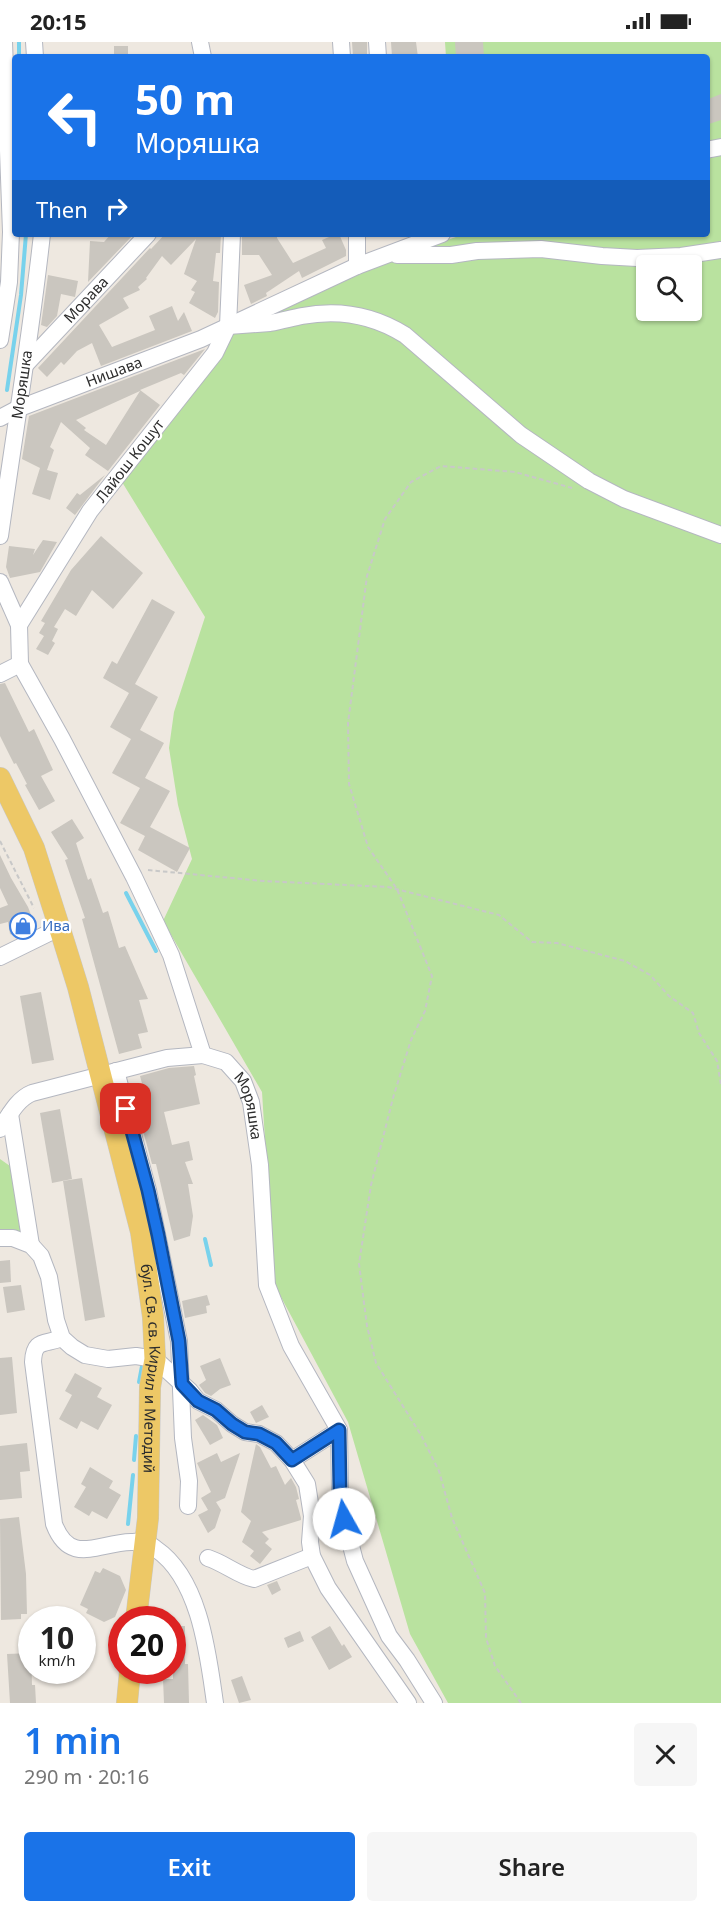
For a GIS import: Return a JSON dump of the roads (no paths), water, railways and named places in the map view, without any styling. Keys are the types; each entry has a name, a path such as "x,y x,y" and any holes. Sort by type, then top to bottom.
{"main road":[{"name":"бул. Св. св. Кирил и Методий","path":"0,778 33,848 108,1073 141,1232 153,1317 155,1359 150,1388 148,1518 138,1606"},
{"path":"127,1703 129,1684"}],"street":[{"name":"Моряшка","path":"0,340 9,282 5,233 4,42"},
{"name":"Моряшка","path":"0,536 17,409 26,364 42,237"},
{"name":"Морава","path":"26,364 145,237"},
{"name":"Лайош Кошут","path":"19,625 90,511 215,353 228,326 232,237"},
{"path":"357,237 357,266"},
{"name":"Нишава","path":"0,418 17,409 201,339 357,266 434,237"},
{"path":"387,255 451,255 477,251 541,249 638,258 681,256 721,250"},
{"path":"228,326 338,312 389,324 405,335 521,435 589,481 624,499 721,535"},
{"path":"0,582 19,625 20,664 130,868 171,955 203,1055 167,1058 25,1096 0,1129"},
{"path":"0,674 20,664"},
{"path":"4,952 59,928"},
{"name":"Моряшка","path":"203,1055 226,1062 243,1081 251,1102 260,1165 267,1285 291,1346 339,1430"},
{"path":"108,1073 148,1190 179,1341 183,1438 189,1481 188,1506"},
{"path":"10,1114 31,1245"},
{"path":"0,1239 13,1238 31,1245 42,1256 62,1338 85,1356 108,1359 136,1356 155,1359 198,1401 216,1410 245,1432 259,1434 276,1443 292,1460 307,1484 312,1516 310,1542 312,1556 328,1588 408,1703"},
{"path":"62,1338 39,1344 33,1351 54,1524 63,1542 71,1548 82,1550 122,1542 145,1542 170,1559 190,1589 208,1656 215,1703"},
{"path":"292,1460 339,1430"},
{"path":"339,1430 340,1491 344,1519 355,1561 389,1635 434,1703"},
{"path":"208,1558 254,1579 312,1556"}],"waterway":[{"path":"19,42 19,54"},
{"path":"7,390 21,295 26,237"},
{"path":"126,893 156,951"},
{"path":"205,1239 211,1265"},
{"path":"139,1382 142,1366"},
{"path":"134,1460 136,1436"},
{"path":"128,1524 133,1475"}],"place":[{"name":"Ива","path":"23,926"}]}
